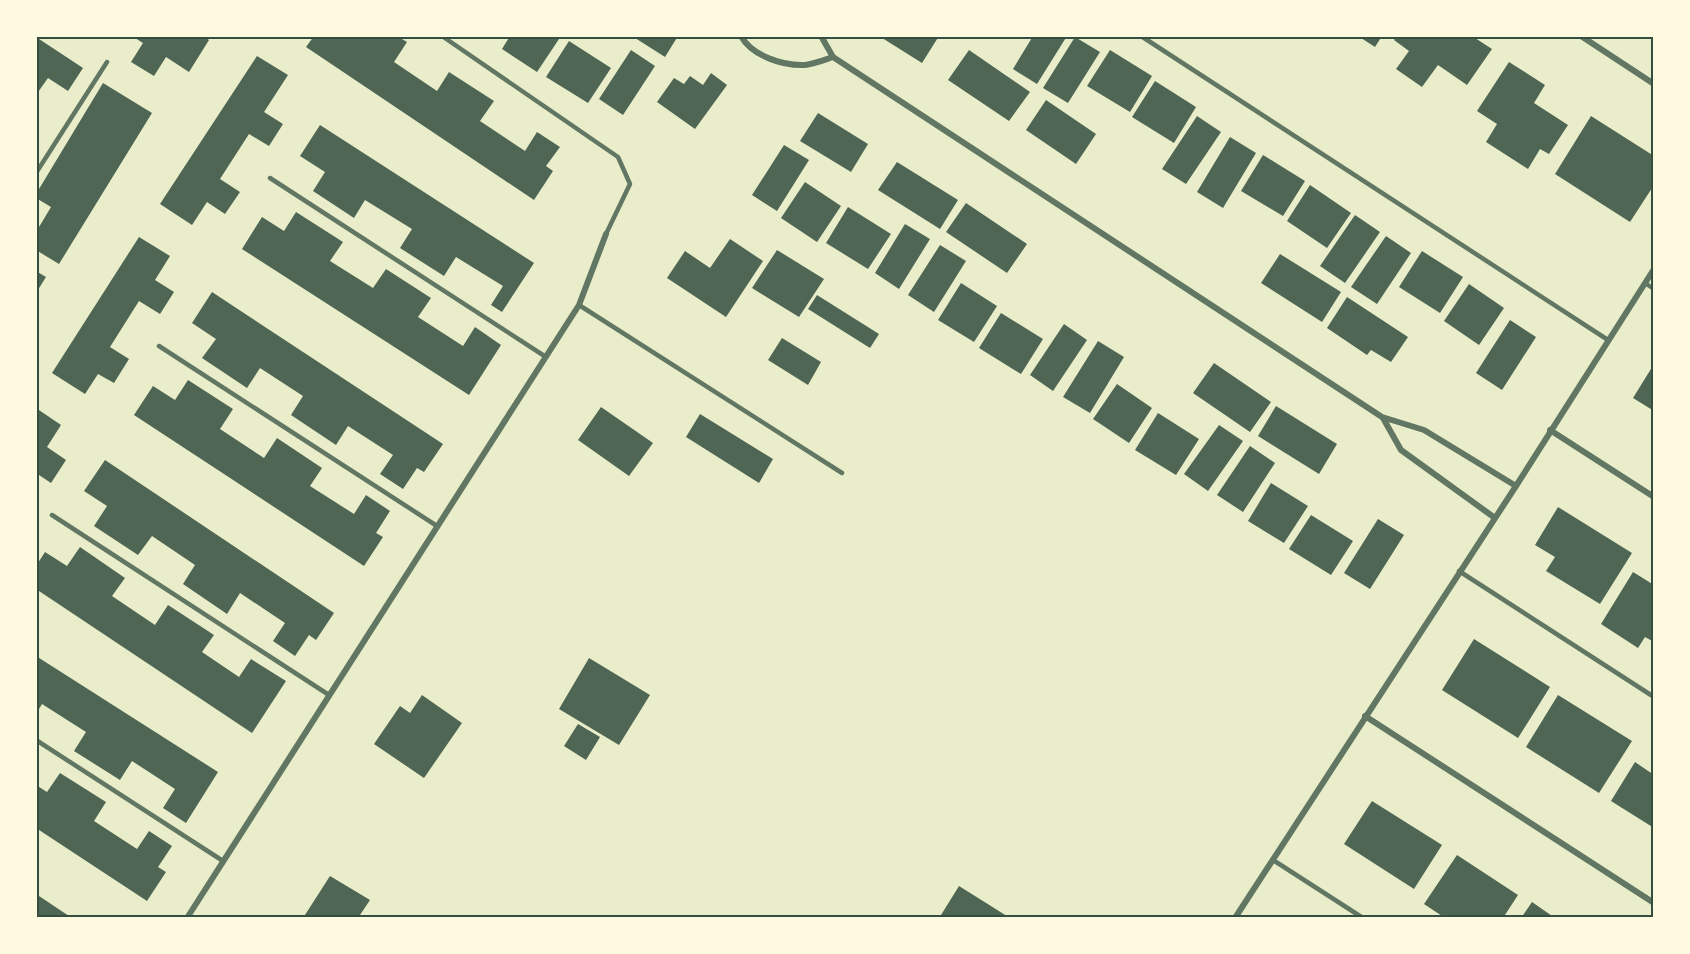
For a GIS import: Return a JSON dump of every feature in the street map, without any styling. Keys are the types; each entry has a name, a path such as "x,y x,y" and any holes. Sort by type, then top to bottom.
{"street":[{"path":"741,36 759,53 782,63 806,65 833,57"},
{"path":"821,36 833,57 1382,417 1424,429 1516,486"},
{"path":"1581,36 1654,84"},
{"path":"187,918 579,305 606,234"},
{"path":"1235,918 1654,269"},
{"path":"1382,417 1401,450 1495,518"},
{"path":"1550,430 1654,497"},
{"path":"1365,716 1654,903"}],"lane":[{"path":"442,36 618,157 630,184 606,234"},
{"path":"1141,36 1608,340"},
{"path":"36,173 107,62"},
{"path":"270,178 546,357"},
{"path":"1645,284 1654,289"},
{"path":"579,305 842,473"},
{"path":"159,346 438,526"},
{"path":"52,515 330,695"},
{"path":"1459,571 1654,697"},
{"path":"36,740 223,861"},
{"path":"1273,860 1363,918"}],"building":[{"path":"132,36 203,36 209,40 189,72 166,57 154,76 131,62 143,43"},
{"path":"314,36 397,36 407,42 394,62 437,91 449,72 494,101 480,121 525,151 537,132 560,147 546,166 553,171 534,200 306,47"},
{"path":"510,36 561,36 537,72 502,49"},
{"path":"632,36 678,36 665,57"},
{"path":"879,36 939,36 922,63"},
{"path":"1033,36 1067,36 1037,84 1013,69"},
{"path":"1358,36 1382,36 1375,47"},
{"path":"1397,36 1472,36 1492,49 1467,85 1438,65 1422,87 1396,69 1409,51 1394,40"},
{"path":"36,37 83,68 68,91 48,78 36,95"},
{"path":"1075,37 1100,52 1068,103 1043,88"},
{"path":"569,41 611,68 588,103 546,77"},
{"path":"631,50 655,66 623,115 599,99"},
{"path":"969,50 1030,92 1009,121 948,80"},
{"path":"1110,50 1152,76 1130,112 1087,86"},
{"path":"257,56 288,75 264,112 283,124 269,146 249,134 220,179 240,192 225,214 207,202 192,225 160,204"},
{"path":"1509,62 1545,85 1534,103 1568,125 1549,154 1540,149 1528,169 1486,142 1497,124 1477,111"},
{"path":"711,73 727,85 695,129 657,102 674,78 684,84 690,76 703,85"},
{"path":"1155,81 1196,107 1174,143 1132,117"},
{"path":"103,83 152,113 59,264 36,250 36,232 51,207 36,198 36,194"},
{"path":"1046,100 1096,134 1076,164 1026,130"},
{"path":"818,113 868,144 851,172 800,141"},
{"path":"1197,116 1221,132 1186,184 1162,169"},
{"path":"1591,116 1654,156 1654,185 1630,222 1555,174"},
{"path":"320,125 534,263 502,312 491,305 503,286 456,257 444,276 400,248 412,229 365,200 354,218 313,191 325,172 300,156"},
{"path":"1230,137 1256,153 1223,208 1197,192"},
{"path":"784,145 809,160 777,211 752,195"},
{"path":"1263,155 1305,181 1283,216 1241,191"},
{"path":"897,162 958,200 940,229 878,190"},
{"path":"805,182 841,206 817,242 781,218"},
{"path":"1310,185 1351,213 1327,248 1287,221"},
{"path":"966,203 1027,244 1007,273 946,232"},
{"path":"848,207 891,234 868,269 826,243"},
{"path":"296,212 343,242 330,261 373,288 386,269 431,298 418,317 463,346 475,327 501,345 469,395 242,249 262,217 284,231"},
{"path":"1355,215 1380,232 1345,283 1320,266"},
{"path":"905,224 930,239 899,289 875,273"},
{"path":"1386,236 1411,253 1377,304 1351,287"},
{"path":"139,237 170,256 155,280 174,292 160,314 139,301 110,347 129,359 114,383 98,374 85,394 52,373"},
{"path":"730,239 763,261 726,317 667,278 685,251 710,268"},
{"path":"940,245 966,261 934,312 908,295"},
{"path":"777,250 824,279 799,317 752,288"},
{"path":"1422,251 1463,277 1440,313 1399,287"},
{"path":"1280,254 1341,292 1322,322 1261,283"},
{"path":"36,271 46,277 36,293"},
{"path":"961,283 997,306 974,342 938,320"},
{"path":"1469,284 1504,308 1479,345 1444,321"},
{"path":"212,292 443,444 424,472 417,468 403,489 380,474 393,455 348,426 336,445 291,415 303,396 260,368 247,388 202,358 216,339 192,323"},
{"path":"817,295 879,334 870,348 808,309"},
{"path":"1347,297 1408,337 1391,362 1371,350 1367,355 1327,328"},
{"path":"1001,313 1043,339 1021,374 979,348"},
{"path":"1510,320 1536,337 1502,390 1476,373"},
{"path":"1064,324 1087,340 1053,391 1030,375"},
{"path":"782,338 821,362 808,385 768,360"},
{"path":"1098,341 1124,357 1090,413 1063,397"},
{"path":"1214,363 1271,402 1250,432 1193,393"},
{"path":"1654,364 1654,411 1633,398"},
{"path":"188,380 233,409 220,429 264,458 277,438 322,468 310,486 354,514 366,495 390,511 376,533 383,537 364,566 134,415 153,386 175,400"},
{"path":"1117,384 1152,408 1129,443 1093,419"},
{"path":"1276,406 1337,444 1319,474 1258,436"},
{"path":"601,407 653,443 629,476 578,440"},
{"path":"36,408 61,425 47,447 66,460 51,483 36,473"},
{"path":"1158,413 1199,439 1176,475 1135,450"},
{"path":"700,414 773,459 759,483 686,437"},
{"path":"1219,425 1243,441 1208,491 1184,474"},
{"path":"1250,446 1275,463 1243,512 1217,495"},
{"path":"105,460 334,613 316,640 309,635 295,656 273,641 285,623 240,593 227,614 183,584 195,565 152,536 138,555 94,526 107,506 84,491"},
{"path":"1271,483 1308,506 1284,543 1248,521"},
{"path":"1558,507 1632,553 1600,604 1546,571 1555,557 1535,545"},
{"path":"1311,515 1353,541 1331,575 1289,549"},
{"path":"1378,519 1404,535 1370,589 1344,573"},
{"path":"80,547 125,578 112,596 155,625 168,605 214,635 202,652 239,677 251,659 286,681 252,733 36,589 36,566 45,552 67,566"},
{"path":"1633,572 1654,585 1654,642 1645,637 1638,648 1601,624"},
{"path":"1474,639 1550,687 1518,738 1442,690"},
{"path":"36,656 218,772 186,823 163,808 175,789 132,761 120,780 74,751 86,732 42,704 36,714"},
{"path":"589,658 650,695 619,745 559,709"},
{"path":"422,695 462,723 424,778 374,744 400,706 410,713"},
{"path":"1558,695 1632,741 1599,793 1526,747"},
{"path":"578,724 600,737 586,760 564,746"},
{"path":"1635,762 1654,775 1654,828 1611,801"},
{"path":"60,773 106,802 94,821 137,849 149,831 172,846 158,867 166,872 147,901 36,828 36,785 47,792"},
{"path":"1372,801 1442,845 1414,889 1344,844"},
{"path":"1457,855 1518,895 1503,918 1445,918 1424,904"},
{"path":"330,876 370,900 358,918 303,918"},
{"path":"959,886 1010,918 947,918 941,915"},
{"path":"36,894 72,918 36,918"},
{"path":"1532,902 1555,918 1521,918"}]}
